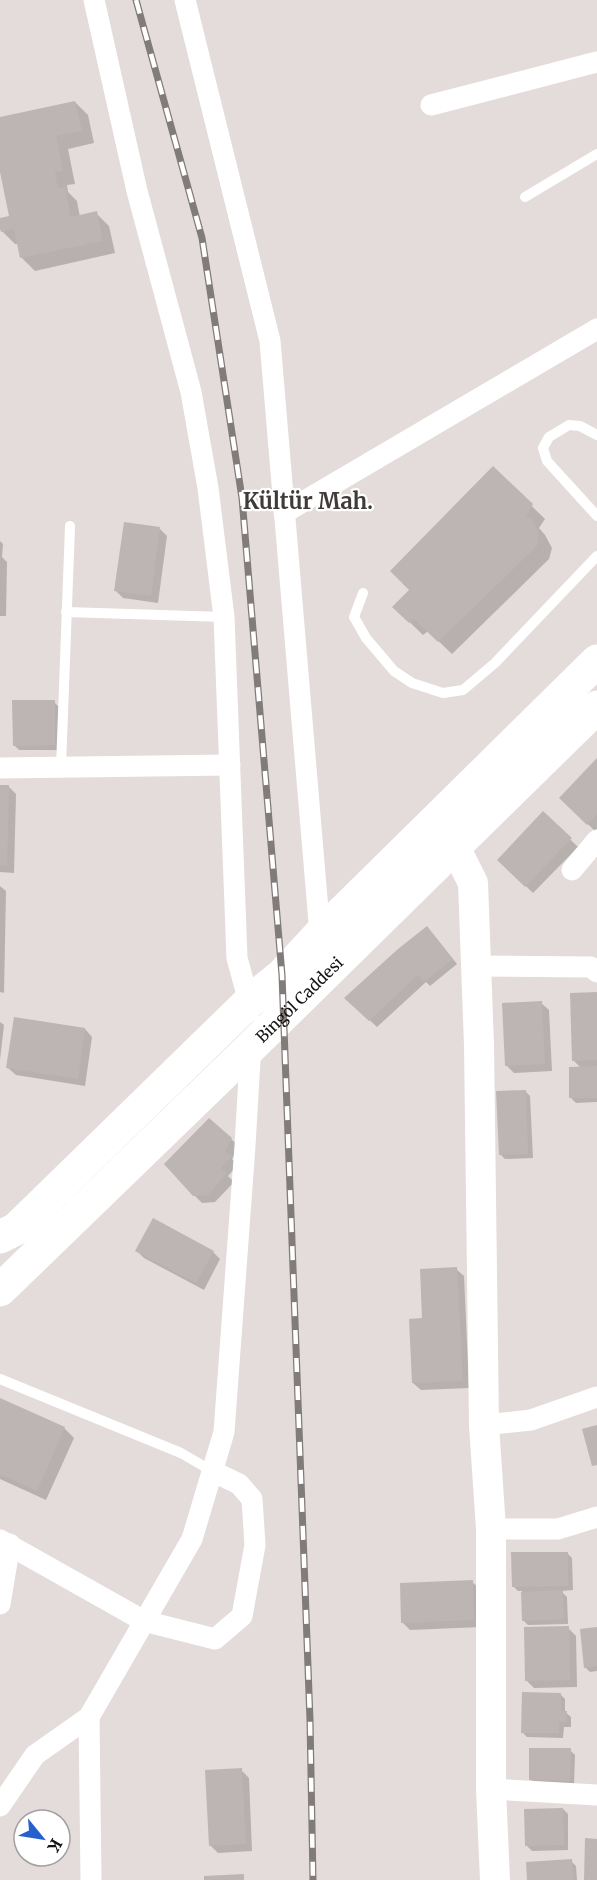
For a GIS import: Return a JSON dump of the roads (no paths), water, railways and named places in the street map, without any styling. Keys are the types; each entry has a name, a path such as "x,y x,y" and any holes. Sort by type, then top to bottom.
{"main road":[{"name":"Bingöl Caddesi","path":"0,1237 16,1229 249,1002 282,975 320,934 597,661"},
{"name":"Bingöl Caddesi","path":"0,1290 597,707"}],"street":[{"path":"0,1806 35,1755 89,1717 192,1539 224,1432 251,1047 249,1002 237,958 224,617 208,488 191,392 137,191 94,0"},
{"path":"185,0 270,341 320,934"},
{"path":"430,105 597,62"},
{"path":"284,513 597,329"},
{"path":"0,768 230,765"},
{"path":"418,837 455,847 472,883 479,1045 484,1425 491,1529 491,1789 495,1880"},
{"path":"572,870 597,840"},
{"path":"476,966 591,967 597,972"},
{"path":"484,1425 531,1420 597,1397"},
{"path":"0,1604 5,1542 144,1621 216,1640 242,1616 255,1545 252,1499 239,1484 212,1471"},
{"path":"491,1529 558,1529 597,1517"},
{"path":"89,1717 91,1880"},
{"path":"491,1789 597,1796"}],"lane":[{"path":"525,197 597,154"},
{"path":"597,435 580,426 569,425 549,436 543,448 547,461 597,516"},
{"path":"61,767 70,526"},
{"path":"363,593 354,617 366,638 394,671 412,683 443,693 463,690 495,663 597,556"},
{"path":"66,612 224,617"},
{"path":"0,1379 181,1453 212,1471"}],"railway":[{"path":"136,0 202,238 242,498 282,975 310,1720 313,1880"}],"district":[{"name":"Kültür Mah.","path":"308,501"}]}
